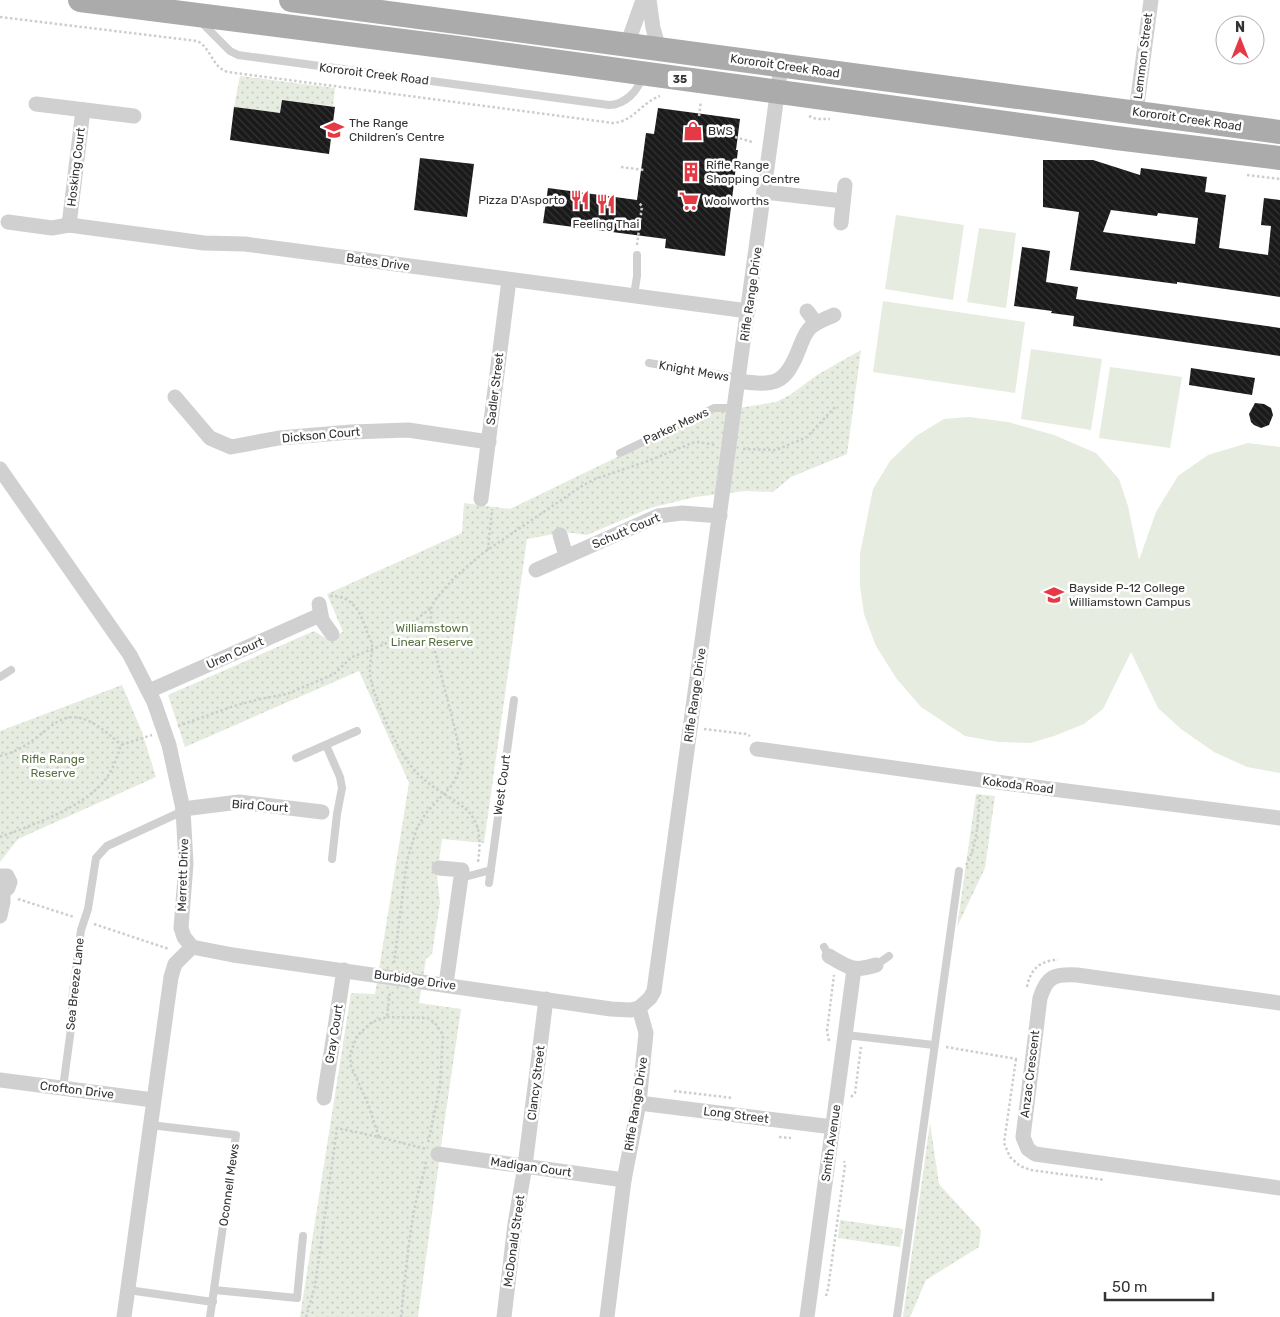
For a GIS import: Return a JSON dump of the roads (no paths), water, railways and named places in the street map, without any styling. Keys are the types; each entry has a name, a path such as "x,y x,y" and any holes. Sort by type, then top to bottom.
{"main road":[{"name":"35","path":"80,0 1280,158"},
{"name":"Kororoit Creek Road","path":"291,0 1280,132"},
{"path":"622,44 642,74"}],"street":[{"path":"622,44 643,0"},
{"path":"650,0 652,28 659,49"},
{"name":"Lemmon Street","path":"1136,112 1151,0"},
{"name":"Rifle Range Drive","path":"607,1317 624,1180 639,1102 646,1033 639,1008 650,998 654,990 782,66"},
{"name":"Hosking Court","path":"36,104 134,116"},
{"name":"Hosking Court","path":"69,225 83,110"},
{"path":"841,224 845,185"},
{"path":"765,192 844,201"},
{"name":"Bates Drive","path":"8,222 52,228 69,225 204,243 245,244 748,311"},
{"name":"Sadler Street","path":"487,501 489,442 509,280"},
{"path":"807,311 816,323"},
{"path":"739,380 764,384 785,376 791,370 806,333 816,323 834,315"},
{"name":"Dickson Court","path":"175,397 210,438 231,447 288,437 408,430 489,442"},
{"name":"Merrett Drive","path":"0,469 130,655 149,691 176,771 183,810 186,864 181,928 192,947"},
{"name":"Schutt Court","path":"536,570 658,516 682,513 720,516"},
{"path":"560,535 566,556"},
{"name":"Uren Court","path":"149,691 320,610 332,634"},
{"name":"Kokoda Road","path":"757,749 1280,818"},
{"name":"Bird Court","path":"183,810 239,802 330,813"},
{"path":"439,868 462,870 446,984"},
{"path":"0,916 3,904 1,885"},
{"path":"124,1317 171,977 175,964 192,947"},
{"name":"Burbidge Drive","path":"192,947 233,955 611,1009 631,1010 639,1008"},
{"path":"828,953 842,964 854,969 863,969 876,965"},
{"name":"Smith Avenue","path":"807,1317 833,1127 853,1035 854,969"},
{"name":"Gray Court","path":"324,1098 344,970"},
{"name":"Anzac Crescent","path":"1280,1003 1077,975 1063,974 1054,977 1044,983 1040,998 1023,1137 1028,1149 1035,1154 1280,1188"},
{"name":"Clancy Street","path":"525,1166 546,999"},
{"name":"Crofton Drive","path":"0,1080 153,1100"},
{"name":"Long Street","path":"639,1102 833,1127"},
{"name":"Madigan Court","path":"433,1152 624,1180"},
{"name":"McDonald Street","path":"504,1317 515,1224 525,1166"}],"lane":[{"name":"Kororoit Creek Road","path":"194,15 230,51 238,55 609,105 618,104 640,86 642,74"},
{"path":"634,295 637,276 637,255"},
{"name":"Knight Mews","path":"649,363 739,380"},
{"name":"Parker Mews","path":"620,453 714,408 735,408"},
{"path":"0,677 11,670"},
{"name":"West Court","path":"489,883 514,700"},
{"path":"296,758 357,731"},
{"path":"326,745 342,784 330,813 332,859"},
{"name":"Sea Breeze Lane","path":"63,1088 81,930 88,909 96,860 100,853 110,844 183,810"},
{"path":"461,878 491,870"},
{"path":"897,1317 959,871"},
{"path":"876,965 889,956"},
{"path":"853,1035 934,1046"},
{"name":"Oconnell Mews","path":"150,1125 236,1135 210,1317"},
{"path":"214,1290 297,1298 303,1236"},
{"path":"128,1290 212,1302"}],"place":[{"name":"The Range Children’s Centre","path":"334,130"},
{"name":"BWS","path":"693,131"},
{"name":"Rifle Range Shopping Centre","path":"691,172"},
{"name":"Pizza D'Asporto","path":"580,200"},
{"name":"Woolworths","path":"689,201"},
{"name":"Feeling Thai","path":"606,204"},
{"name":"Bayside P-12 College Williamstown Campus","path":"1054,595"}],"park label":[{"name":"Williamstown Linear Reserve","path":"432,635"},
{"name":"Rifle Range Reserve","path":"53,766"}]}
